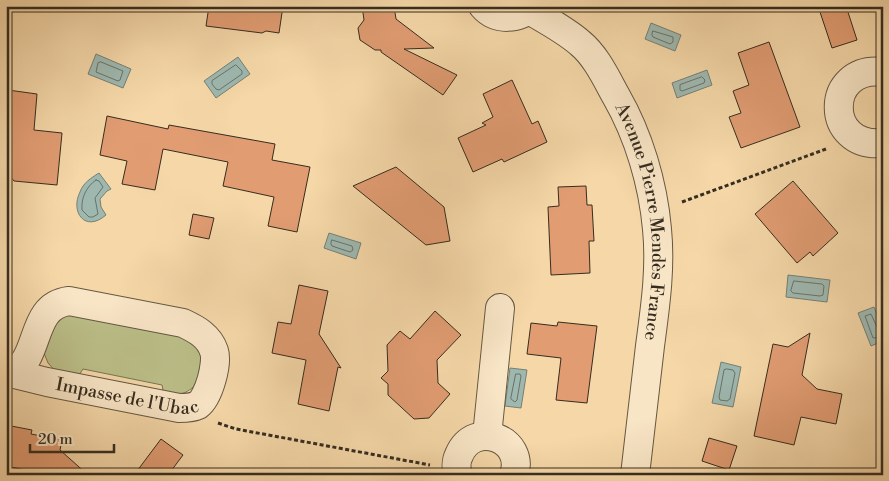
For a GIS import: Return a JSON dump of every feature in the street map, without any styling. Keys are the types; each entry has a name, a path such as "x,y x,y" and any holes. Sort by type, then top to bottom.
{"street":[{"path":"483,6 486,10 497,16 508,18 519,15 531,8"},
{"name":"Avenue Pierre Mendès France","path":"531,8 581,44 606,76 639,147 654,206 657,229 658,274 635,475"},
{"path":"883,72 872,71 860,74 849,81 842,91 838,103 839,116 844,127 852,137 872,144 883,143"},
{"name":"Impasse de l'Ubac","path":"63,302 76,302 183,324 199,331 211,345 215,361 209,387 203,400 187,408 47,382 9,372 20,367 26,358 41,322 48,311 63,302"},
{"path":"487,436 500,308"},
{"path":"458,473 457,459 462,448 470,440 481,436 492,436 503,441 511,450 516,460 514,475"}],"path":[{"path":"654,206 678,203 835,146 852,137"},
{"path":"198,404 212,420 236,429 458,473"}],"green space":[{"path":"74,312 186,337 195,345 201,355 202,366 200,376 195,385 187,391 177,395 164,395 162,385 83,369 77,378 57,373 48,363 42,348 45,334 61,316"}],"water":[{"path":"651,23 681,35 675,51 645,39"},
{"path":"96,54 131,69 123,88 88,74"},
{"path":"238,57 250,74 216,98 204,81"},
{"path":"707,70 712,85 677,98 672,83"},
{"path":"99,173 111,189 100,199 101,207 106,215 92,222 86,221 78,213 77,199 85,183"},
{"path":"329,233 361,243 356,259 324,248"},
{"path":"788,275 830,280 827,302 786,297"},
{"path":"874,307 883,329 883,341 871,346 858,313"},
{"path":"721,362 741,367 733,407 712,403"},
{"path":"510,368 527,370 521,408 505,406"}],"building":[{"path":"209,6 283,6 279,33 266,31 262,33 206,26"},
{"path":"362,6 394,6 396,19 434,48 404,49 457,75 443,95 381,52 381,50 375,50 360,40 358,28 364,20"},
{"path":"818,6 846,6 857,40 832,48"},
{"path":"769,42 800,127 741,148 729,117 741,113 733,91 749,85 738,53"},
{"path":"512,80 532,124 538,121 547,142 504,162 502,159 473,172 458,138 486,125 482,123 493,117 483,94"},
{"path":"8,90 37,94 34,130 62,133 57,185 14,181 6,171"},
{"path":"107,116 168,129 169,125 275,144 272,160 310,167 297,232 268,226 274,197 223,186 228,162 163,149 155,190 122,184 127,161 100,155"},
{"path":"396,167 444,207 450,241 426,245 353,186"},
{"path":"793,181 838,233 813,256 810,252 797,263 755,214"},
{"path":"586,186 587,205 592,205 594,241 589,241 590,273 551,275 548,207 559,206 558,187"},
{"path":"193,214 214,218 209,239 189,235"},
{"path":"299,285 328,291 319,334 341,368 338,367 329,411 298,404 306,360 272,353 278,322 291,324"},
{"path":"435,311 461,335 437,360 438,383 450,394 429,418 414,419 388,395 388,384 381,378 388,371 387,345 400,331 410,339"},
{"path":"558,322 597,326 587,403 556,400 561,358 527,354 531,323 557,326"},
{"path":"810,333 802,375 817,389 842,394 836,424 801,417 794,445 754,436 773,344 788,347"},
{"path":"6,425 32,430 31,434 62,440 60,450 88,475 50,475 6,466"},
{"path":"709,438 737,446 729,470 702,461"},
{"path":"161,439 183,455 168,475 134,475"}]}
